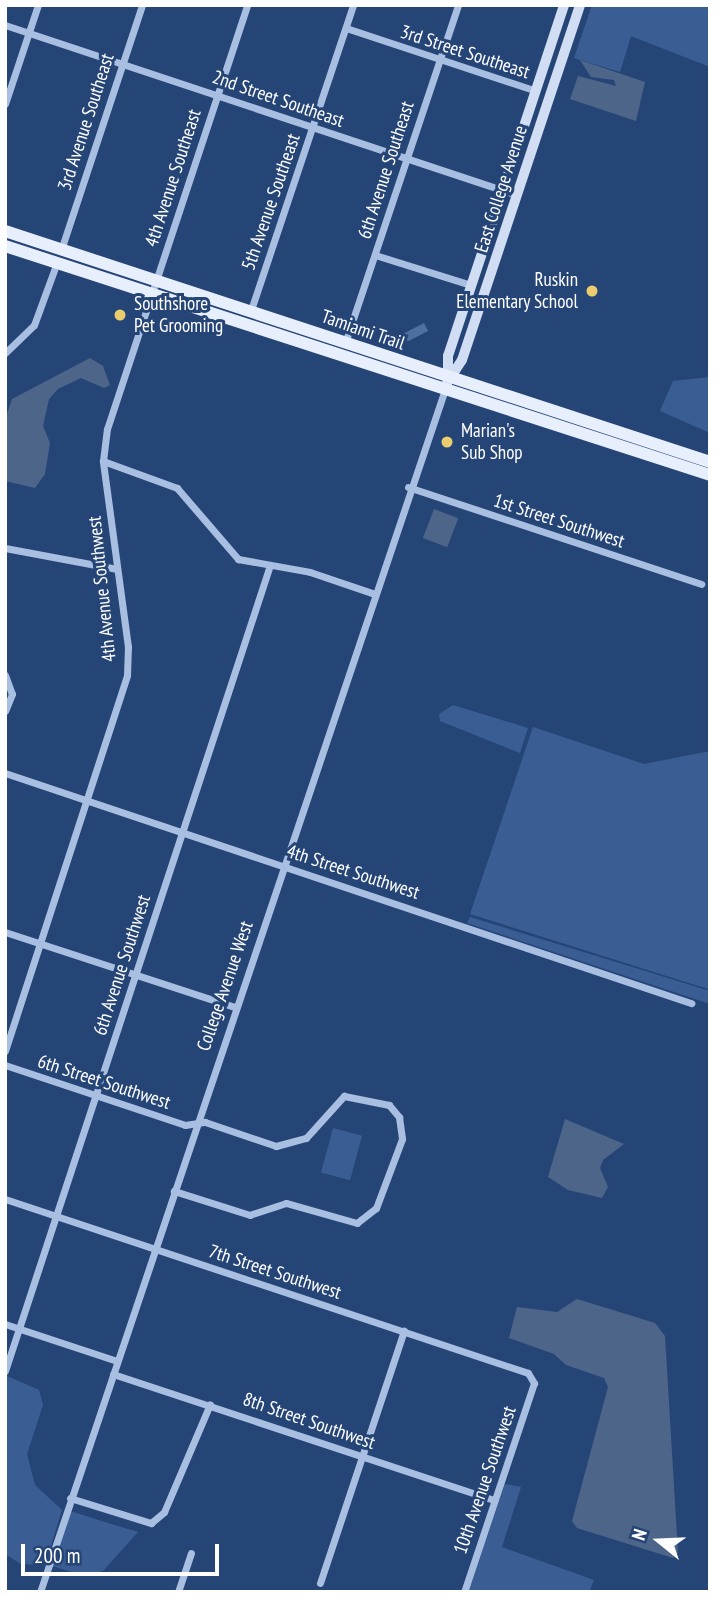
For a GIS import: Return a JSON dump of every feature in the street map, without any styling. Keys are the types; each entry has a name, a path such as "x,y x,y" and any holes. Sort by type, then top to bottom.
{"main road":[{"name":"East College Avenue","path":"446,386 448,356 564,5"},
{"name":"East College Avenue","path":"446,386 462,360 580,5"},
{"name":"Tamiami Trail","path":"5,231 345,344 446,386 710,475"},
{"name":"Tamiami Trail","path":"5,246 325,352 710,461"},
{"path":"325,352 345,344"}],"street":[{"path":"5,104 38,5"},
{"name":"3rd Avenue Southeast","path":"5,353 34,325 142,5"},
{"name":"4th Avenue Southeast","path":"156,281 247,5"},
{"name":"5th Avenue Southeast","path":"250,313 353,5"},
{"name":"6th Avenue Southeast","path":"345,344 458,5"},
{"name":"2nd Street Southeast","path":"5,25 517,195"},
{"name":"3rd Street Southeast","path":"346,28 536,91"},
{"path":"375,255 471,285"},
{"name":"4th Avenue Southwest","path":"5,1051 127,675 103,461 107,429 156,281"},
{"path":"250,313 254,329"},
{"name":"College Avenue West","path":"40,1592 372,593 446,386"},
{"path":"103,461 177,488 238,559 269,568 310,572 372,593"},
{"name":"1st Street Southwest","path":"408,487 701,584"},
{"path":"5,548 117,569"},
{"name":"6th Avenue Southwest","path":"5,1371 269,568"},
{"path":"5,676 12,694 5,710"},
{"name":"4th Street Southwest","path":"5,773 691,1003"},
{"path":"5,932 235,1007"},
{"name":"6th Street Southwest","path":"5,1065 194,1127 205,1122 290,1145 306,1139 336,1101 357,1097 389,1105 399,1118 402,1139 376,1208 357,1223 286,1203 250,1215 174,1191"},
{"name":"7th Street Southwest","path":"5,1199 524,1369 533,1378"},
{"path":"5,1324 117,1361"},
{"path":"320,1583 404,1331"},
{"name":"8th Street Southwest","path":"113,1374 495,1500"},
{"name":"10th Avenue Southwest","path":"464,1592 533,1378"},
{"path":"70,1498 151,1523 164,1512 209,1404"},
{"path":"178,1592 191,1553"}],"shaded area":[{"path":"592,5 710,5 710,67 631,36 620,72 574,58"},
{"path":"580,60 645,82 636,121 570,99 578,76 616,86 614,80 591,77"},
{"path":"90,358 103,366 110,385 104,388 81,378 58,389 49,399 43,426 50,443 45,474 35,488 5,481 5,420 12,399"},
{"path":"710,377 710,433 660,411 673,381"},
{"path":"434,509 458,518 447,547 423,538"},
{"path":"453,705 528,728 520,753 440,721 439,714"},
{"path":"533,727 644,764 710,751 708,989 470,914"},
{"path":"470,917 710,991 710,1004 467,923"},
{"path":"565,1119 624,1144 603,1160 600,1168 608,1187 602,1198 568,1190 548,1177"},
{"path":"333,1128 362,1136 350,1180 321,1172"},
{"path":"577,1299 655,1323 665,1336 678,1553 673,1558 577,1528 572,1521 608,1387 604,1378 566,1365 554,1354 509,1338 517,1307 557,1312"},
{"path":"7,1376 39,1390 43,1405 27,1454 35,1485 62,1510 45,1565 21,1564 5,1554"},
{"path":"505,1484 521,1487 502,1547 594,1580 589,1592 468,1592"},
{"path":"70,1511 138,1532 103,1571 85,1576 52,1566"}],"building":[{"path":"424,323 428,331 408,341 404,333"}],"place":[{"name":"Ruskin Elementary School","path":"592,291"},
{"name":"Southshore Pet Grooming","path":"120,315"},
{"name":"Marian's Sub Shop","path":"447,442"}]}
